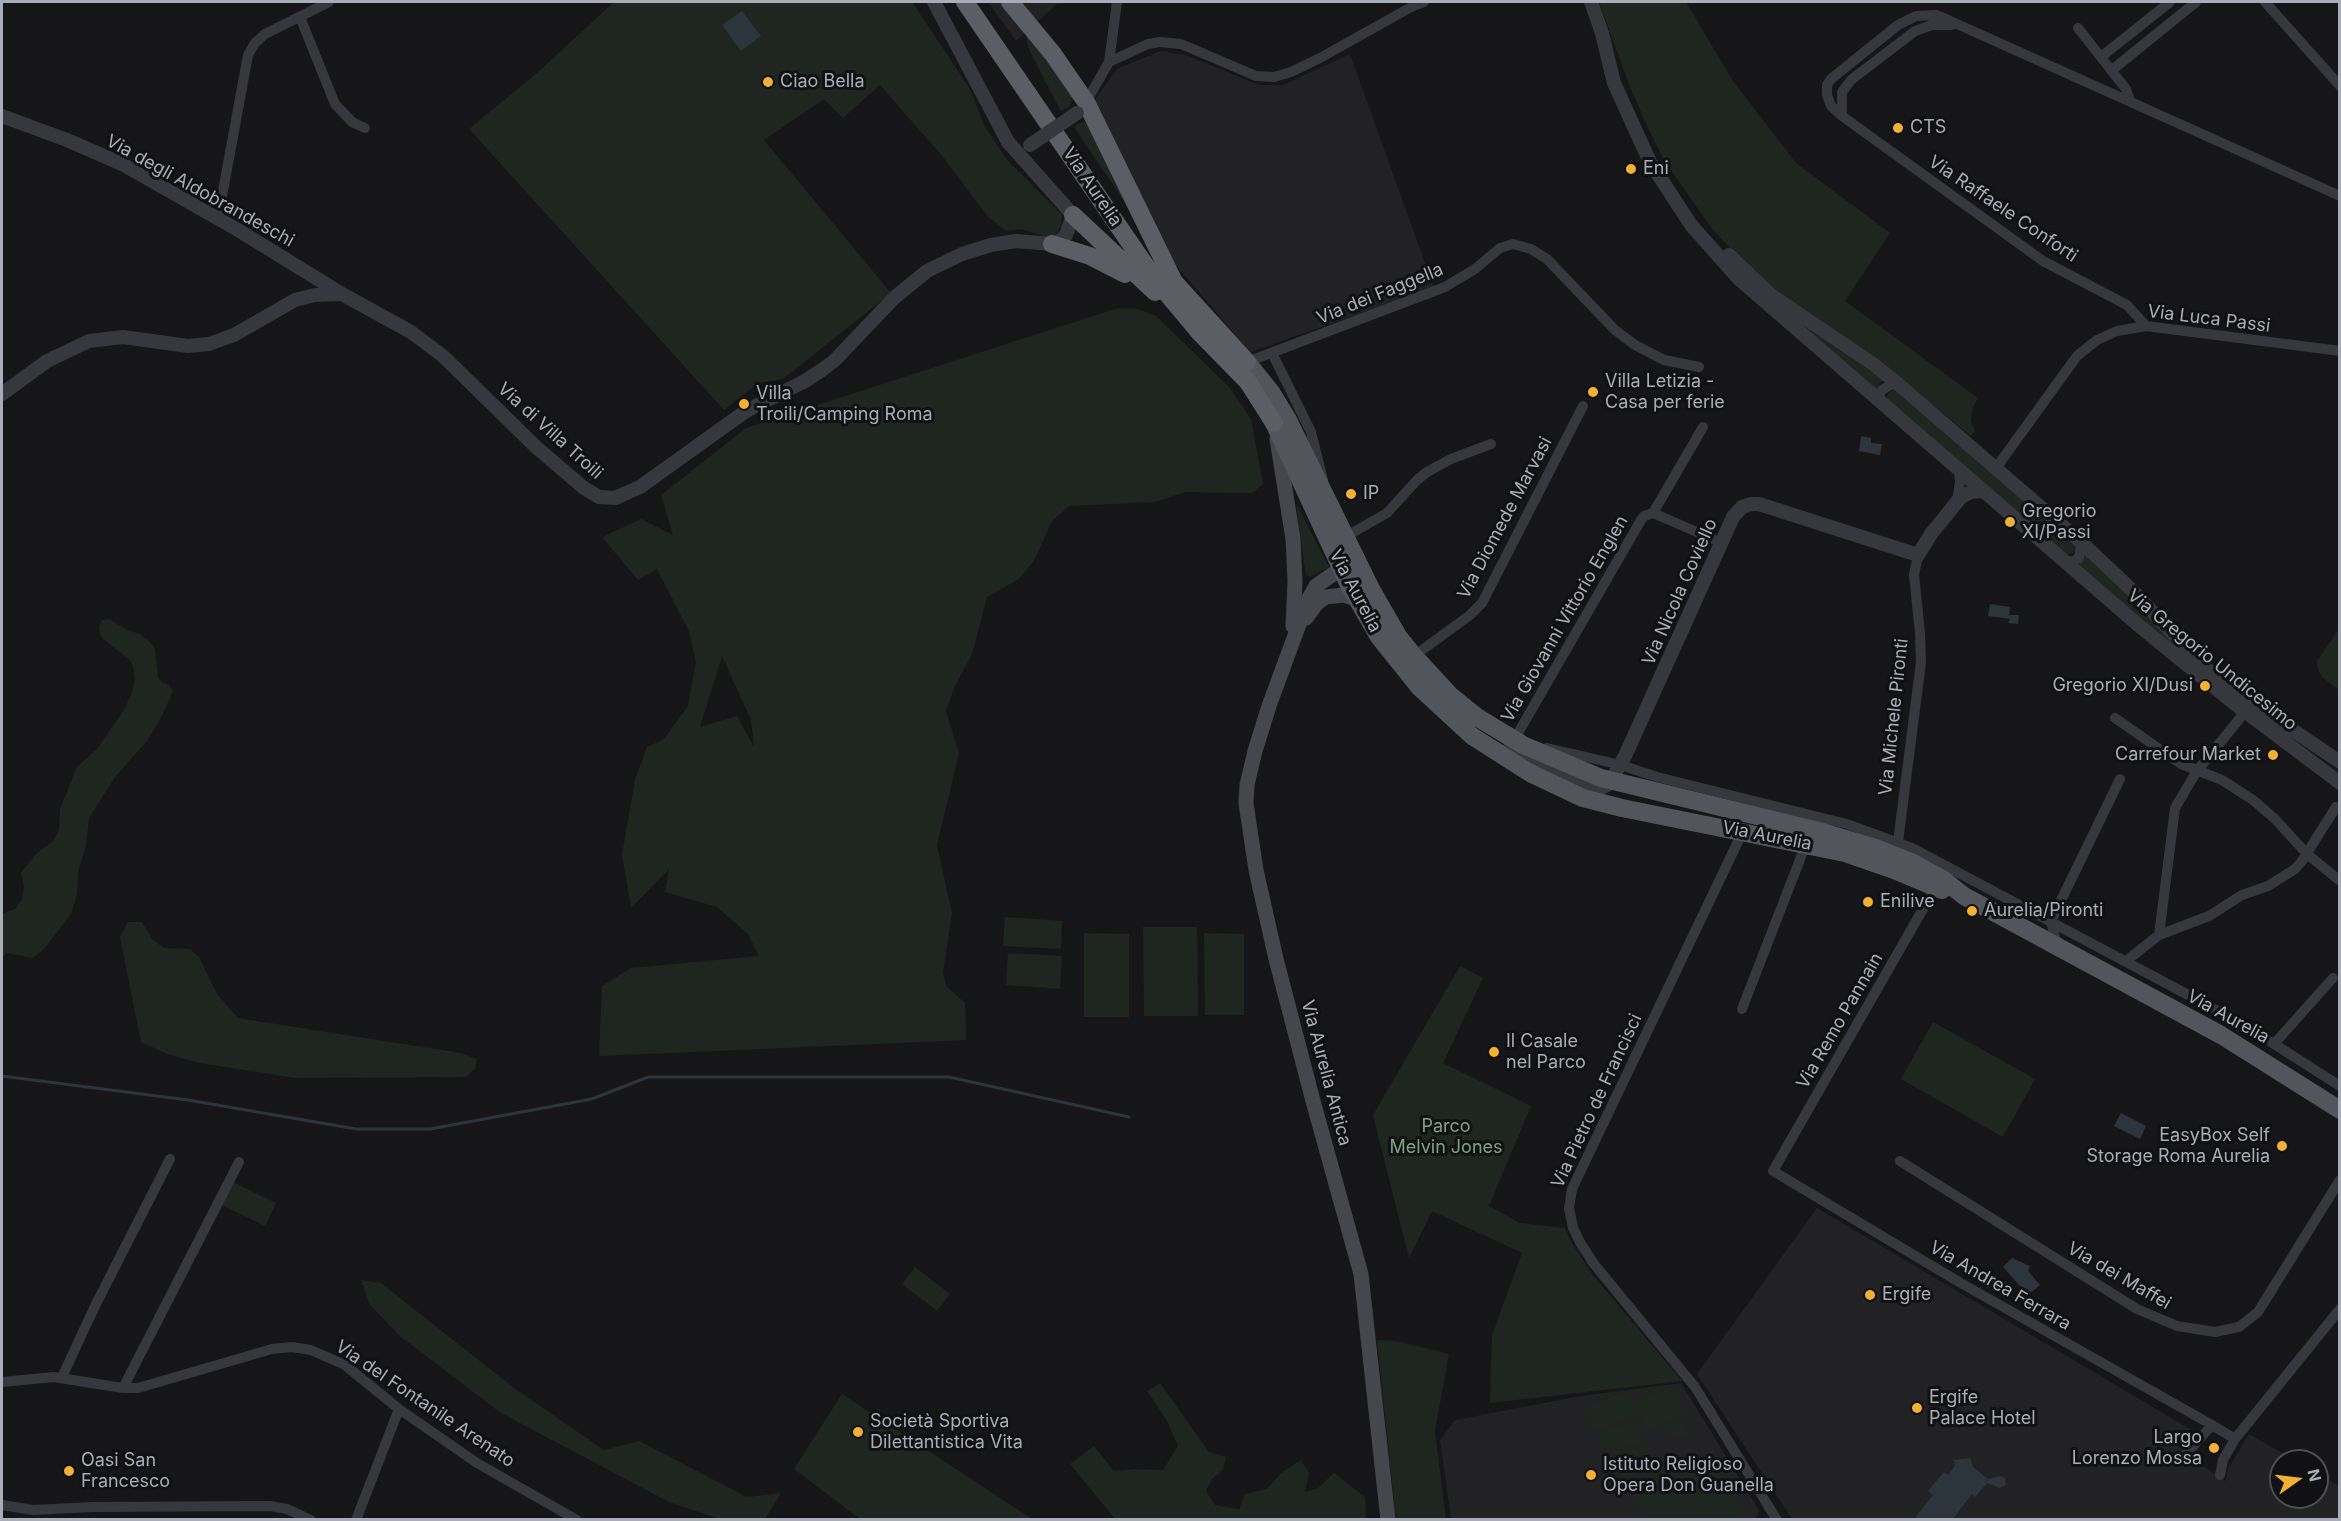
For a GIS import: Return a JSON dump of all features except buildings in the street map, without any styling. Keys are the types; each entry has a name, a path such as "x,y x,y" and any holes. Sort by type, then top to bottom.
{"highway":[{"name":"Via Aurelia","path":"965,2 1154,278 1200,333 1241,374 1274,423"},
{"name":"Via Aurelia","path":"981,2 1143,242 1176,286 1247,362"},
{"path":"1010,2 1069,75 1081,107 1176,286"},
{"path":"1073,215 1200,333"},
{"path":"1052,244 1107,263 1150,288"}],"main road":[{"name":"Via Aurelia","path":"1247,362 1277,400 1326,496 1345,537 1357,599 1383,643 1410,678 1461,729 1530,773 1569,792 1600,803 1806,844 1873,862 1935,888 1964,896"},
{"name":"Via Aurelia","path":"1274,423 1349,563 1413,657 1463,707 1518,742 1589,774 1616,773 1635,787 1823,832 1876,848 1911,862 1944,880 1964,896 2241,1047 2340,1110"},
{"path":"1274,423 1293,539 1303,577 1309,586 1316,586"},
{"path":"1292,641 1295,595 1293,539"},
{"path":"1292,641 1316,586 1349,563"},
{"path":"1292,641 1313,607 1323,599 1343,595 1357,599"},
{"name":"Via Aurelia Antica","path":"1292,641 1253,758 1247,785 1246,812 1258,884 1279,970 1361,1274 1388,1520"}],"street":[{"path":"218,218 248,54 265,34 329,2"},
{"name":"Via Aurelia","path":"934,2 946,21 1002,132 1016,153 1073,215"},
{"path":"1016,153 1081,107 1109,62 1118,2"},
{"path":"1109,62 1148,44 1174,43 1197,49 1256,76 1274,77 1291,72 1320,58 1424,2"},
{"name":"Via Gregorio Undicesimo","path":"1591,2 1602,33 1611,74 1628,117 1658,177 1691,225 1749,289 2169,651 2245,712 2340,783"},
{"path":"2101,57 2170,2"},
{"path":"2112,70 2196,2"},
{"path":"2265,2 2340,86"},
{"name":"Via Raffaele Conforti","path":"2146,326 2127,305 2043,261 1842,116 1828,100 1826,90 1828,82 1893,28 1911,17 1928,14 1942,16 2340,196"},
{"path":"300,17 335,104 352,122 365,128"},
{"name":"Via Raffaele Conforti","path":"1842,116 1841,96 1848,83 1909,35 1937,24 1964,27"},
{"path":"2078,28 2126,89 2130,101"},
{"name":"Via Gregorio Undicesimo","path":"1602,33 1657,156 1682,196 1732,259 1771,295 1873,364 1996,468 2135,593 2199,662 2223,683 2340,762"},
{"name":"Via degli Aldobrandeschi","path":"2,116 68,140 122,164 218,218 342,294"},
{"path":"1052,244 1063,238 1073,215"},
{"name":"Via di Villa Troili","path":"342,294 401,325 422,339 443,356 536,447 584,488 599,497 615,498 640,488 746,411 822,370 835,360 894,298 927,272 953,258 991,245 1016,241 1052,244"},
{"name":"Via dei Faggella","path":"1272,353 1446,287 1475,269 1500,248 1513,244 1531,249 1547,258 1615,330 1635,345 1664,360 1699,367"},
{"path":"2,394 47,361 89,341 123,337 188,346 209,344 234,334 295,300 315,295 342,294"},
{"name":"Via Luca Passi","path":"1996,468 2078,356 2087,347 2111,334 2146,326 2340,351"},
{"path":"1247,362 1272,353"},
{"name":"Via Aurelia","path":"1272,353 1311,432 1322,468 1326,496"},
{"path":"1882,404 1880,396 1882,390 1898,384"},
{"name":"Via Diomede Marvasi","path":"1413,657 1470,615 1482,603 1583,406"},
{"name":"Via Giovanni Vittorio Englen","path":"1518,742 1641,520 1644,516 1653,513 1703,427"},
{"path":"1345,537 1387,513 1427,472 1451,459 1491,444"},
{"path":"1957,501 1959,471"},
{"path":"1918,555 1957,501 1966,493 1982,491"},
{"name":"Via Nicola Coviello","path":"1616,773 1737,511 1746,505 1759,504 1918,555"},
{"path":"1653,513 1722,543"},
{"path":"2065,562 2079,558 2080,542"},
{"name":"Via Michele Pironti","path":"1898,842 1921,662 1914,575 1918,555"},
{"path":"2159,935 2173,814 2180,796 2197,771 2245,712"},
{"path":"2115,718 2181,764 2222,780 2253,800 2275,819 2307,854 2340,881"},
{"path":"1486,746 1513,754 1590,787 1602,787 1616,773"},
{"name":"Via Aurelia","path":"1616,773 1657,777 1854,826 1918,850 2235,1021 2340,1086"},
{"path":"1649,813 1636,801 1635,787 1641,780 1657,777"},
{"path":"2057,946 2051,921 2120,779"},
{"path":"2126,961 2159,935 2198,921 2242,895 2268,886 2295,869 2336,807"},
{"path":"1802,813 1823,832"},
{"name":"Via Pietro de Francisci","path":"1743,831 1572,1189 1569,1208 1573,1228 1581,1244 1695,1387 1777,1520"},
{"path":"1742,1009 1806,844"},
{"name":"Via Remo Pannain","path":"1773,1171 1935,888"},
{"path":"2274,1044 2333,978"},
{"path":"2235,1021 2241,1047"},
{"path":"2290,1078 2301,1061"},
{"path":"62,1377 95,1306 170,1159"},
{"name":"Via dei Maffei","path":"1900,1161 2137,1309 2177,1326 2215,1332 2239,1327 2258,1312 2340,1180"},
{"path":"123,1388 239,1162"},
{"name":"Via Andrea Ferrara","path":"1773,1171 1959,1282 2212,1425"},
{"path":"2220,1474 2223,1460 2235,1438 2340,1309"},
{"name":"Via del Fontanile Arenato","path":"2,1382 62,1377 123,1388 151,1385 272,1348 292,1347 319,1352 338,1361 399,1408 477,1463 576,1520"},
{"path":"356,1520 399,1408"},
{"path":"2186,1454 2212,1425 2235,1438"},
{"path":"2,1505 33,1510 93,1507 266,1506 287,1509 311,1520"}],"shaded area":[{"path":"988,2 1083,2 1057,4 1016,41"},
{"path":"742,11 761,36 741,51 722,25"},
{"path":"1160,51 1186,55 1259,85 1283,85 1350,54 1434,288 1250,352 1167,255 1093,102 1117,69"},
{"path":"1861,436 1871,438 1871,443 1882,444 1880,455 1859,451"},
{"path":"1990,604 2010,607 2009,615 2019,615 2018,624 2008,623 2010,619 1988,616"},
{"path":"2121,1113 2146,1126 2140,1139 2114,1126"},
{"path":"1817,1208 2195,1432 2181,1452 2226,1481 2228,1469 2249,1434 2275,1449 2269,1449 2269,1509 2329,1509 2329,1480 2339,1486 2339,1519 1792,1519 1697,1374"},
{"path":"2012,1258 2030,1266 2028,1271 2040,1285 2028,1295 2003,1267"},
{"name":"Istituto Religioso Opera Don Guanella","path":"1681,1383 1759,1510 1756,1520 1451,1519 1440,1440 1455,1420 1581,1396"},
{"path":"1970,1458 1973,1467 1988,1479 2001,1476 2005,1478 2006,1485 2000,1488 1987,1483 1975,1497 1972,1494 1953,1519 1919,1519 1916,1517 1933,1495 1928,1491 1944,1472 1948,1475 1955,1466 1954,1460"}],"green space":[{"path":"614,2 912,2 970,89 985,127 1008,161 1062,215 1061,226 1056,234 1048,237 1020,229 1006,231 988,217 943,157 880,85 843,118 824,99 764,140 891,293 783,379 758,383 724,410 469,129 538,72"},
{"path":"1599,2 1686,2 1733,81 1796,163 1890,233 1845,301 1978,398 1972,409 1971,421 1975,431 1971,436 1872,355 1772,288 1750,269 1713,230 1665,162 1647,126"},
{"path":"1027,32 1073,97 1070,106 1061,111 1030,52"},
{"path":"1082,122 1088,123 1132,213 1074,127"},
{"path":"1771,300 1884,380 1875,391"},
{"path":"1135,308 1156,316 1229,387 1251,419 1263,484 1252,493 1185,492 1155,502 1069,506 1052,521 1035,559 1019,579 987,597 972,654 955,686 946,711 959,753 937,845 952,913 943,972 946,986 965,1003 966,1040 599,1056 602,986 631,968 759,956 748,934 717,907 665,892 669,869 631,908 622,855 635,780 647,747 664,739 688,706 696,662 689,631 657,569 638,580 602,537 641,519 673,535 661,495 746,428 1115,309","holes":["722,656 751,720 754,747 737,716 700,727"]},
{"path":"1894,390 2075,546 2073,553 2067,555 1887,400 1888,393"},
{"path":"1296,503 1329,567 1310,577 1306,575 1305,570"},
{"path":"2086,553 2118,582 2191,660 2075,565 2082,561"},
{"path":"109,619 127,630 140,634 151,643 155,649 158,678 169,685 173,691 161,718 147,741 115,777 89,818 86,846 78,872 77,894 71,914 44,949 33,958 7,953 2,957 2,914 15,909 22,899 24,886 21,873 38,852 54,841 59,829 60,809 77,767 97,749 124,710 132,692 135,679 130,660 103,639 100,633 99,627 102,620"},
{"path":"2339,629 2339,690 2322,677 2317,661"},
{"path":"1005,917 1062,921 1061,949 1003,946"},
{"path":"128,922 142,922 152,939 164,948 190,949 199,957 217,994 238,1018 461,1053 477,1059 475,1069 466,1077 295,1078 200,1063 167,1054 141,1042 120,937"},
{"path":"1143,927 1197,927 1198,1016 1144,1016"},
{"path":"1084,933 1129,934 1129,1017 1084,1017"},
{"path":"1204,933 1244,934 1244,1015 1205,1015"},
{"path":"1008,953 1062,956 1060,989 1006,985"},
{"name":"Parco Melvin Jones","path":"1460,966 1483,978 1443,1063 1531,1106 1489,1206 1520,1223 1565,1228 1571,1242 1592,1274 1682,1381 1490,1403 1492,1335 1522,1253 1432,1211 1409,1258 1373,1115"},
{"path":"1933,1022 2035,1079 2003,1137 1901,1079"},
{"path":"233,1182 276,1203 265,1226 222,1205"},
{"path":"915,1267 950,1294 937,1311 902,1284"},
{"path":"361,1280 381,1283 514,1388 604,1450 639,1441 747,1497 781,1493 765,1519 720,1519 669,1502 501,1413 401,1337 369,1304"},
{"path":"1377,1340 1396,1341 1449,1354 1435,1431 1446,1519 1396,1519"},
{"path":"1160,1383 1209,1452 1226,1457 1223,1470 1212,1479 1206,1491 1215,1505 1239,1509 1245,1494 1267,1489 1281,1473 1301,1460 1309,1473 1305,1492 1318,1488 1334,1473 1365,1497 1366,1519 1115,1519 1070,1464 1094,1446 1114,1471 1163,1470 1178,1446 1166,1419 1147,1391"},
{"path":"1674,1386 1685,1416 1645,1431 1634,1401"},
{"path":"1626,1391 1636,1415 1596,1431 1587,1407"},
{"name":"Società Sportiva Dilettantistica Vita","path":"842,1394 1032,1519 860,1519 794,1469"},
{"path":"1683,1419 1689,1434 1672,1440 1666,1426"},
{"path":"1634,1420 1642,1441 1608,1454 1599,1433"},
{"path":"1644,1445 1653,1465 1618,1480 1610,1460"},
{"path":"1713,1457 1744,1515 1733,1520 1644,1519 1631,1488"}],"waterway":[{"path":"2,1076 188,1100 356,1129 430,1129 592,1099 648,1077 949,1077 1129,1117"}],"place":[{"name":"Ciao Bella","path":"768,82"},
{"name":"CTS","path":"1898,128"},
{"name":"Eni","path":"1631,169"},
{"name":"Villa Letizia - Casa per ferie","path":"1593,392"},
{"name":"Villa Troili/Camping Roma","path":"744,404"},
{"name":"IP","path":"1351,494"},
{"name":"Gregorio XI/Passi","path":"2010,522"},
{"name":"Gregorio XI/Dusi","path":"2205,686"},
{"name":"Carrefour Market","path":"2273,755"},
{"name":"Enilive","path":"1868,902"},
{"name":"Aurelia/Pironti","path":"1972,911"},
{"name":"Il Casale nel Parco","path":"1494,1052"},
{"name":"EasyBox Self Storage Roma Aurelia","path":"2282,1146"},
{"name":"Ergife","path":"1870,1295"},
{"name":"Ergife Palace Hotel","path":"1917,1408"},
{"name":"Società Sportiva Dilettantistica Vita","path":"858,1432"},
{"name":"Largo Lorenzo Mossa","path":"2214,1448"},
{"name":"Oasi San Francesco","path":"69,1471"},
{"name":"Istituto Religioso Opera Don Guanella","path":"1591,1475"}]}
